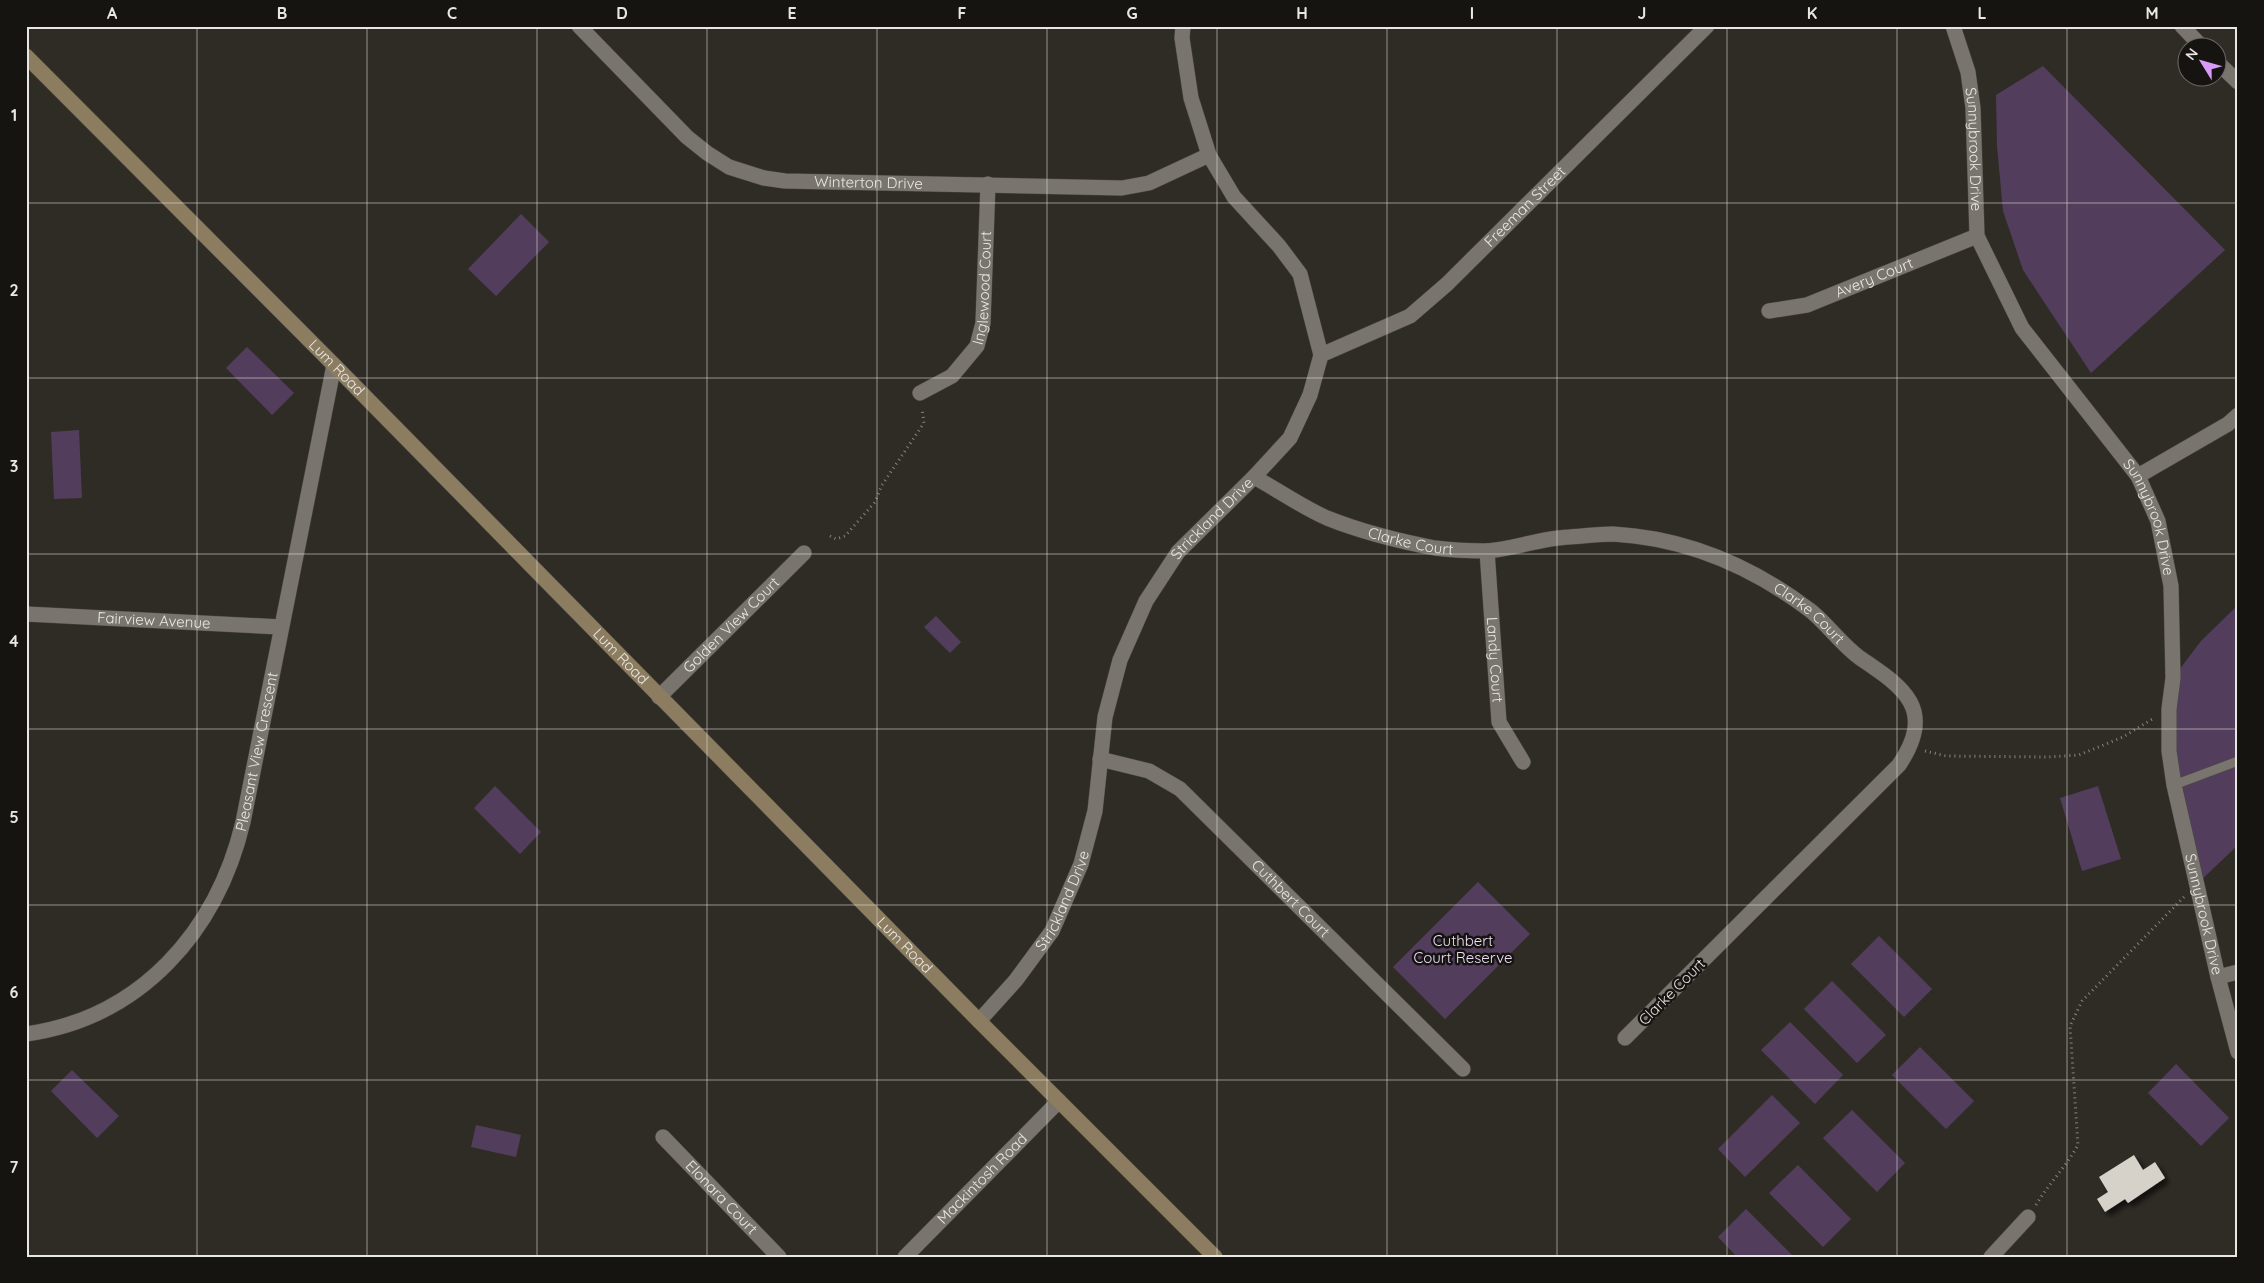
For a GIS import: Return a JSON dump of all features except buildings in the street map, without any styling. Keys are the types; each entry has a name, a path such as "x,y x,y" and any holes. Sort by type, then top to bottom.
{"street":[{"name":"Winterton Drive","path":"579,26 687,137 729,167 764,178 785,181 1122,188 1149,183 1209,155"},
{"name":"Strickland Drive","path":"979,1022 1016,980 1052,931 1081,864 1095,811 1105,717 1120,660 1146,601 1178,552 1254,477 1290,438 1310,395 1321,355 1300,274 1279,246 1234,197 1209,155 1191,98 1182,38 1183,26"},
{"name":"Freeman Street","path":"1321,355 1410,316 1447,284 1707,26"},
{"name":"Sunnybrook Drive","path":"1953,26 1968,72 1973,108 1977,236 2022,328 2138,476 2158,521 2171,586 2173,678 2169,709 2169,750 2174,785 2218,977 2238,1052"},
{"path":"2182,26 2193,38"},
{"name":"Lum Road","path":"26,56 334,365 979,1022 1215,1257"},
{"path":"2226,71 2238,82"},
{"name":"Inglewood Court","path":"920,393 952,376 977,346 983,322 988,184"},
{"name":"Avery Court","path":"1769,311 1807,306 1977,236"},
{"name":"Pleasant View Crescent","path":"26,1034 68,1025 82,1019 144,985 167,965 188,942 202,920 237,846 334,365"},
{"path":"2138,476 2228,424 2238,415"},
{"name":"Clarke Court","path":"1254,477 1326,518 1389,539 1438,548 1487,551 1552,538 1613,534 1665,541 1704,551 1765,579 1812,612 1857,655 1896,682 1912,704 1916,727 1911,747 1899,765 1625,1038"},
{"name":"Landy Court","path":"1487,551 1499,722 1523,762"},
{"name":"Golden View Court","path":"659,698 804,553"},
{"name":"Fairview Avenue","path":"26,614 281,627"},
{"name":"Cuthbert Court","path":"1100,759 1149,771 1180,789 1463,1069"},
{"path":"2218,977 2238,972"},
{"name":"Mackintosh Road","path":"905,1257 1059,1101"},
{"name":"Elonara Court","path":"663,1137 779,1257"},
{"path":"1991,1257 2028,1217"}],"lane":[{"path":"2174,785 2238,761"}],"path":[{"path":"830,536 836,539 845,536 875,502 882,485 924,423 920,393"},
{"path":"1911,747 1946,756 2048,758 2079,755 2123,737 2169,709"},
{"path":"2028,1217 2048,1185 2068,1163 2078,1146 2070,1026 2082,1001 2197,884"}],"green space":[{"path":"2043,66 2225,250 2091,373 2023,270 2003,211 1997,146 1996,95"},
{"path":"521,214 549,242 496,296 468,269"},
{"path":"247,347 294,393 272,415 226,368"},
{"path":"79,430 82,498 54,499 51,432"},
{"path":"2238,605 2238,845 2197,884 2169,751 2173,678 2201,641"},
{"path":"936,616 961,642 950,653 924,627"},
{"path":"495,786 541,832 520,854 474,808"},
{"path":"2098,786 2121,859 2082,871 2060,798"},
{"name":"Cuthbert Court Reserve","path":"1478,882 1530,934 1445,1019 1393,967"},
{"path":"1879,936 1932,989 1904,1017 1851,964"},
{"path":"1832,981 1886,1035 1857,1063 1804,1009"},
{"path":"1790,1022 1843,1075 1815,1104 1761,1050"},
{"path":"1920,1047 1974,1101 1946,1129 1892,1075"},
{"path":"2176,1064 2229,1118 2201,1146 2148,1093"},
{"path":"72,1070 119,1116 97,1138 51,1091"},
{"path":"1772,1095 1800,1123 1745,1177 1718,1149"},
{"path":"1852,1110 1905,1163 1877,1192 1823,1138"},
{"path":"476,1125 521,1135 516,1157 471,1147"},
{"path":"1798,1165 1851,1219 1823,1247 1769,1193"},
{"path":"1746,1209 1794,1257 1737,1257 1718,1237"}]}
